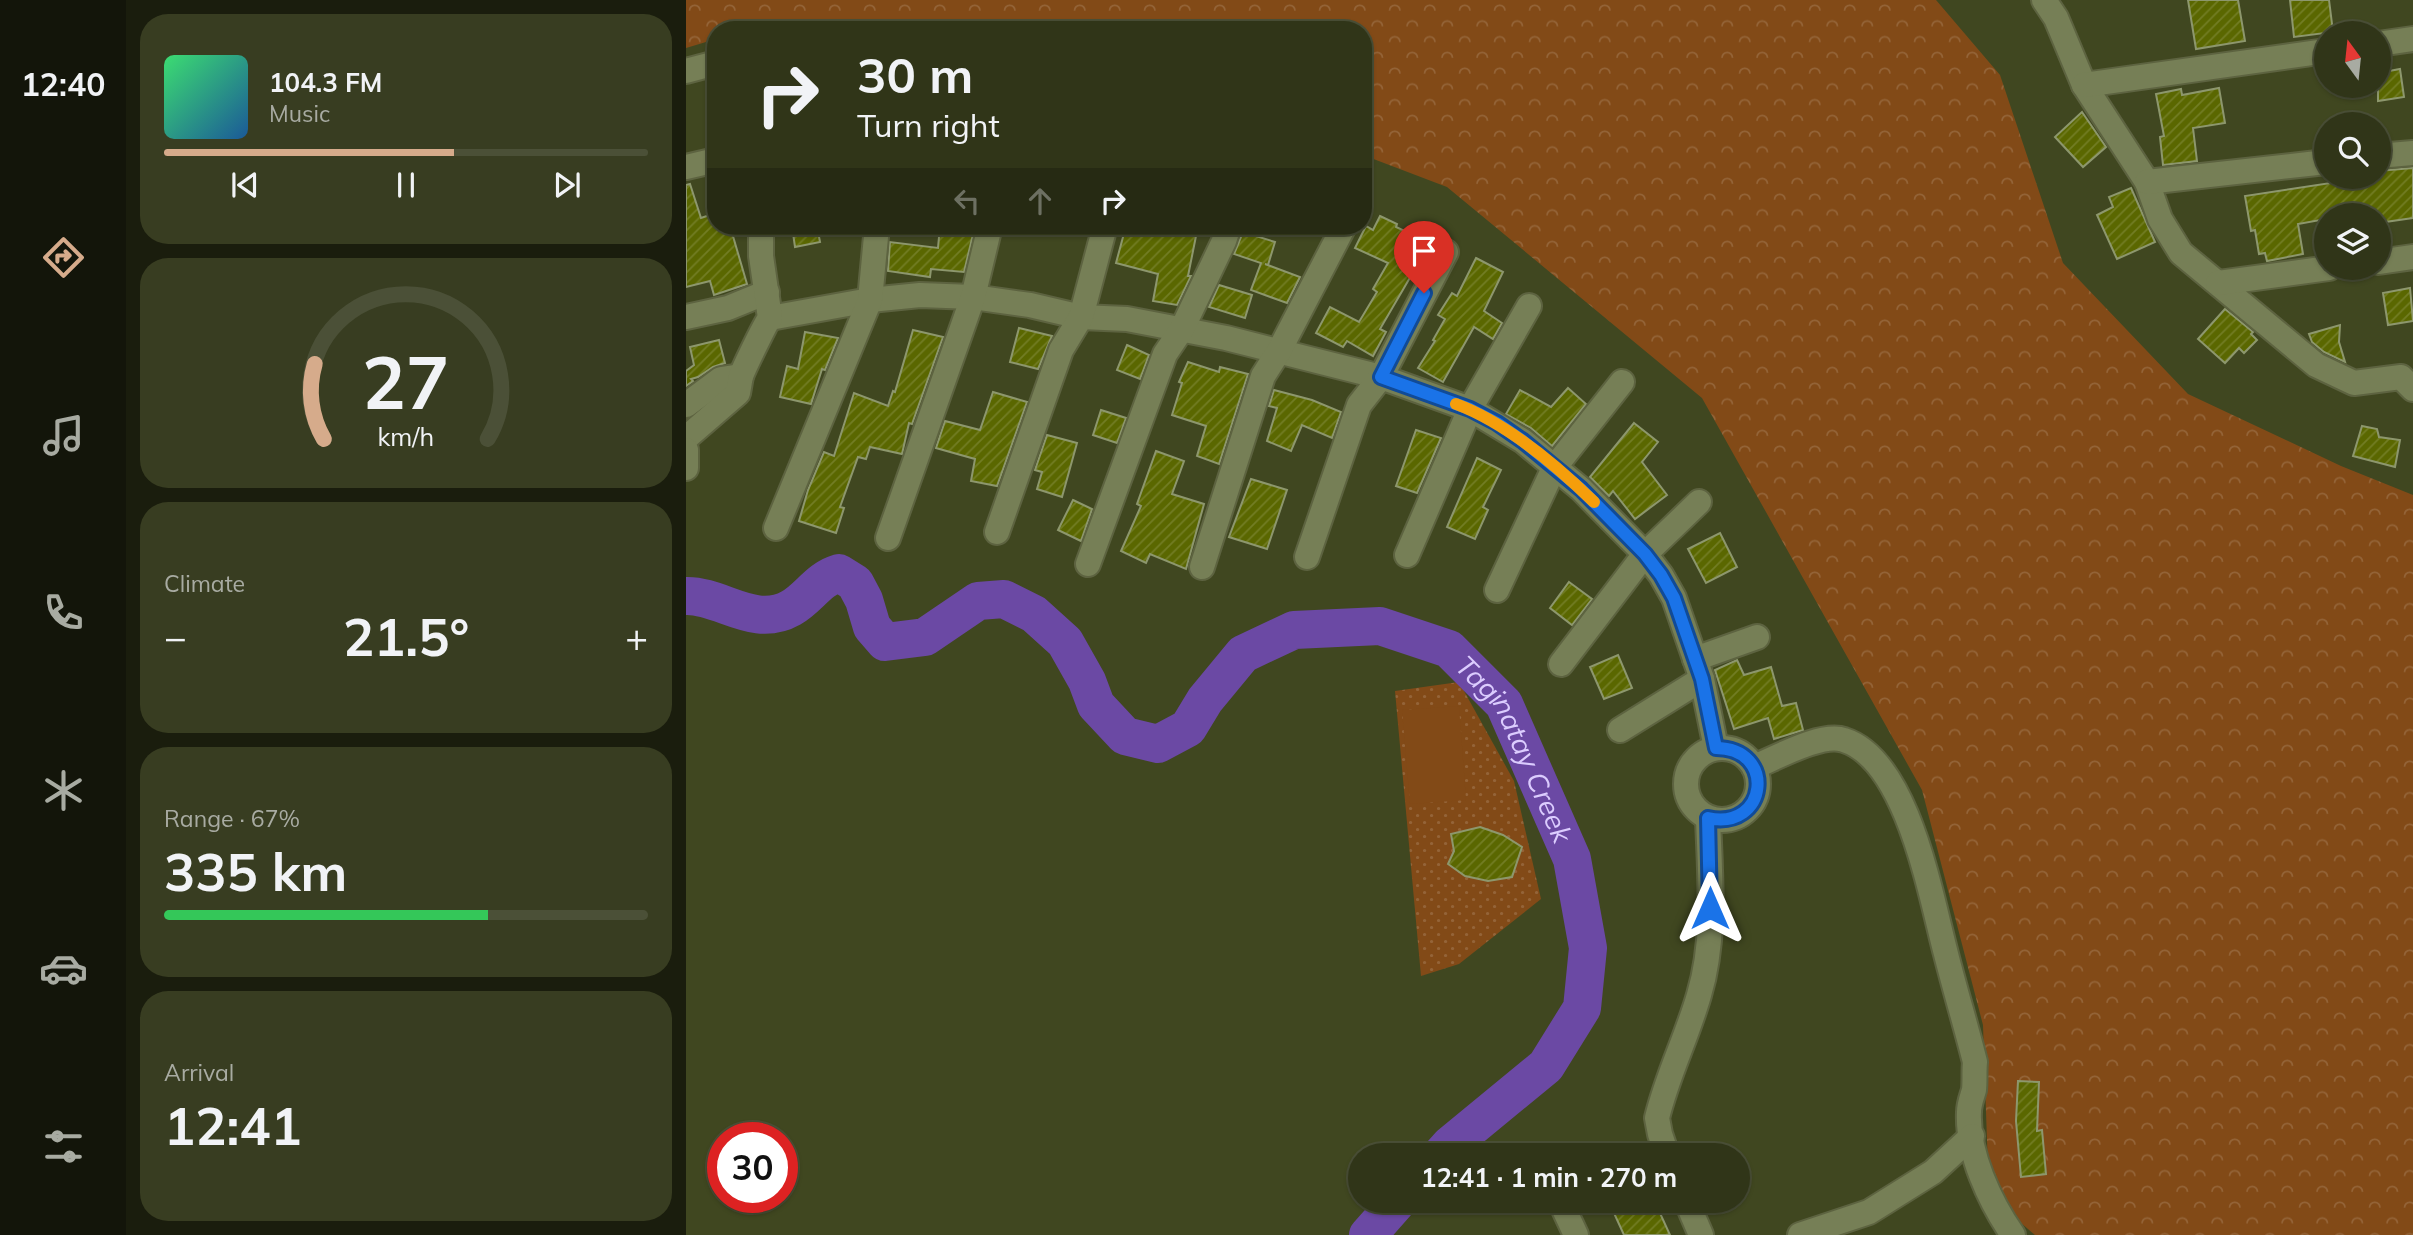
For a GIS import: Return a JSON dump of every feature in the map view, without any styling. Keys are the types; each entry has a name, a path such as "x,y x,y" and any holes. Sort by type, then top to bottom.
{"street":[{"path":"2044,0 2056,19 2084,85 2147,182 2169,237 2181,254 2316,365 2354,383 2409,380"},
{"path":"2391,42 2413,39"},
{"path":"2084,85 2314,53"},
{"path":"686,71 707,65"},
{"path":"2391,155 2413,153"},
{"path":"686,167 707,162"},
{"path":"2147,182 2314,163"},
{"path":"761,235 761,256 770,318"},
{"path":"776,528 870,300 876,235"},
{"path":"888,538 973,297 988,235"},
{"path":"997,532 1061,350 1081,317 1103,235"},
{"path":"1088,564 1165,354 1182,329 1226,235"},
{"path":"1202,567 1263,376 1279,351 1339,235"},
{"path":"1307,557 1359,405 1381,377 1446,252"},
{"path":"2391,260 2413,257"},
{"path":"2218,283 2314,270"},
{"path":"686,317 728,308 767,292"},
{"path":"686,438 738,393 741,376 761,338 765,323 770,318 870,300 920,295 973,297 1030,305 1081,317 1127,319 1279,351 1381,377 1470,409 1523,441 1581,489 1645,554 1674,598 1699,669 1716,748"},
{"path":"1407,555 1470,409 1529,306"},
{"path":"686,405 720,379 741,376"},
{"path":"1497,590 1554,468 1622,382"},
{"path":"686,450 686,468"},
{"path":"1561,664 1645,554 1699,502"},
{"path":"1620,730 1699,669 1757,637"},
{"path":"1754,766 1816,742 1844,739 1866,751 1898,798 1916,839 1975,1062 1974,1088 1969,1112 1984,1186 1996,1211 2013,1235"},
{"path":"1716,748 1738,751 1754,766 1758,785 1753,803 1746,811 1729,819 1708,818 1690,803 1685,777 1691,764 1702,753 1716,748"},
{"path":"1664,1143 1657,1118 1699,995 1707,963 1710,888 1708,818"},
{"path":"1800,1235 1879,1207 1933,1172 1972,1136"},
{"path":"1566,1213 1576,1235"},
{"path":"1692,1213 1701,1235"}],"green space":[{"path":"686,0 1936,0 2000,75 2063,263 2188,394 2341,466 2413,495 2413,1235 2035,1235 2006,1210 1988,1169 1983,1025 1922,790 1702,398 1447,187 1372,158 1372,21 707,21 707,42 686,48"},
{"path":"1459,682 1514,781 1541,899 1459,964 1421,976 1395,691"},
{"path":"1459,706 1466,800 1410,804 1402,710"}],"building":[{"path":"2188,0 2238,0 2245,41 2196,49"},
{"path":"2290,0 2329,0 2332,21 2314,21 2314,34 2294,37"},
{"path":"2400,69 2404,97 2378,101 2378,98 2391,98 2391,71"},
{"path":"2219,88 2225,123 2193,128 2197,161 2163,165 2160,137 2164,136 2156,94 2181,89 2182,95"},
{"path":"2082,112 2106,147 2083,167 2055,137"},
{"path":"2413,168 2413,218 2391,221 2391,203 2314,203 2314,221 2298,224 2303,254 2267,261 2265,253 2259,254 2255,230 2251,231 2245,196 2314,186 2314,189 2391,189 2391,170"},
{"path":"690,184 701,218 707,216 707,235 733,235 747,284 714,295 710,281 686,287 686,185"},
{"path":"2131,188 2155,242 2117,259 2097,215 2113,207 2109,197"},
{"path":"1380,216 1428,242 1380,329 1386,332 1373,356 1347,341 1343,347 1316,333 1330,307 1359,322 1377,292 1373,289 1388,263 1355,248 1362,235 1372,235"},
{"path":"793,235 819,235 820,242 795,247"},
{"path":"939,235 973,235 964,272 931,269 930,277 888,271 890,242 938,248"},
{"path":"1124,235 1196,235 1188,276 1191,276 1177,305 1153,301 1158,274 1116,263"},
{"path":"1242,235 1253,235 1275,242 1268,265 1265,264 1300,277 1287,303 1251,290 1261,263 1234,254"},
{"path":"1476,258 1503,272 1484,311 1502,323 1493,339 1474,327 1443,382 1418,368 1445,319 1438,315 1452,293 1457,296"},
{"path":"1219,285 1252,295 1245,318 1209,307"},
{"path":"2410,288 2413,321 2388,325 2383,293"},
{"path":"2225,309 2253,332 2251,334 2257,340 2244,353 2239,348 2225,363 2198,339"},
{"path":"2340,325 2339,342 2345,362 2324,352 2312,342 2309,334"},
{"path":"1019,328 1052,336 1038,369 1010,362"},
{"path":"913,330 943,337 912,424 909,423 902,454 870,447 866,459 858,457 840,507 844,508 836,533 799,521 824,452 834,456 854,393 888,406 893,391 895,392"},
{"path":"805,332 838,338 825,370 822,369 811,404 780,397 787,366 798,369"},
{"path":"719,340 725,363 691,379 693,381 686,386 686,371 694,365 690,347"},
{"path":"1127,345 1149,355 1140,379 1117,370"},
{"path":"1188,362 1219,372 1220,367 1248,374 1219,464 1197,456 1206,426 1172,415 1182,383 1179,382"},
{"path":"1568,388 1586,404 1552,446 1531,428 1506,414 1520,390 1551,407"},
{"path":"1274,390 1312,400 1341,412 1332,438 1302,425 1291,451 1267,441 1277,408 1269,406"},
{"path":"993,392 1027,402 997,486 971,481 975,459 936,448 945,421 980,430"},
{"path":"1101,410 1126,418 1117,443 1093,435"},
{"path":"1634,423 1658,442 1642,462 1667,495 1635,519 1613,491 1609,496 1590,477"},
{"path":"2362,426 2377,429 2379,437 2400,440 2395,467 2353,456"},
{"path":"1416,430 1441,438 1417,493 1396,486"},
{"path":"1047,435 1077,443 1062,497 1037,489 1042,472 1035,470"},
{"path":"1156,451 1184,461 1172,494 1204,504 1186,569 1150,554 1146,563 1121,551 1141,506 1137,504"},
{"path":"1477,458 1501,470 1483,507 1488,510 1475,539 1447,527"},
{"path":"1251,479 1287,490 1267,549 1229,537"},
{"path":"1073,500 1092,509 1081,541 1058,530"},
{"path":"1720,533 1737,567 1706,583 1688,549"},
{"path":"1569,582 1592,599 1572,625 1550,608"},
{"path":"1618,655 1632,688 1604,699 1590,667"},
{"path":"1737,660 1744,675 1771,667 1782,706 1796,703 1803,730 1774,739 1768,718 1734,729 1715,670"},
{"path":"1480,827 1503,835 1522,847 1512,877 1488,881 1465,876 1448,864 1454,851 1451,834"},
{"path":"2018,1081 2039,1082 2037,1131 2042,1130 2046,1174 2021,1177 2016,1121"},
{"path":"1614,1213 1660,1213 1670,1235 1624,1235"}],"waterway":[{"name":"Taginatay Creek","path":"686,596 712,600 738,610 764,615 791,608 825,580 839,573 855,583 864,600 872,627 885,642 925,637 978,601 1004,599 1034,614 1065,642 1087,681 1096,705 1125,736 1158,744 1188,728 1205,700 1243,654 1294,630 1380,626 1449,649 1504,704 1572,859 1588,948 1582,1008 1546,1066 1452,1143"},
{"name":"Taginatay Creek","path":"1368,1235 1387,1213"}],"slow traffic":[{"path":"1456,404 1497,423 1523,441 1594,502"}],"route":[{"path":"1424,293 1381,377 1470,409 1497,423 1581,489 1645,554 1674,598 1702,679 1716,748 1738,751 1754,766 1758,785 1753,803 1746,811 1729,819 1708,818 1710,908"}]}
